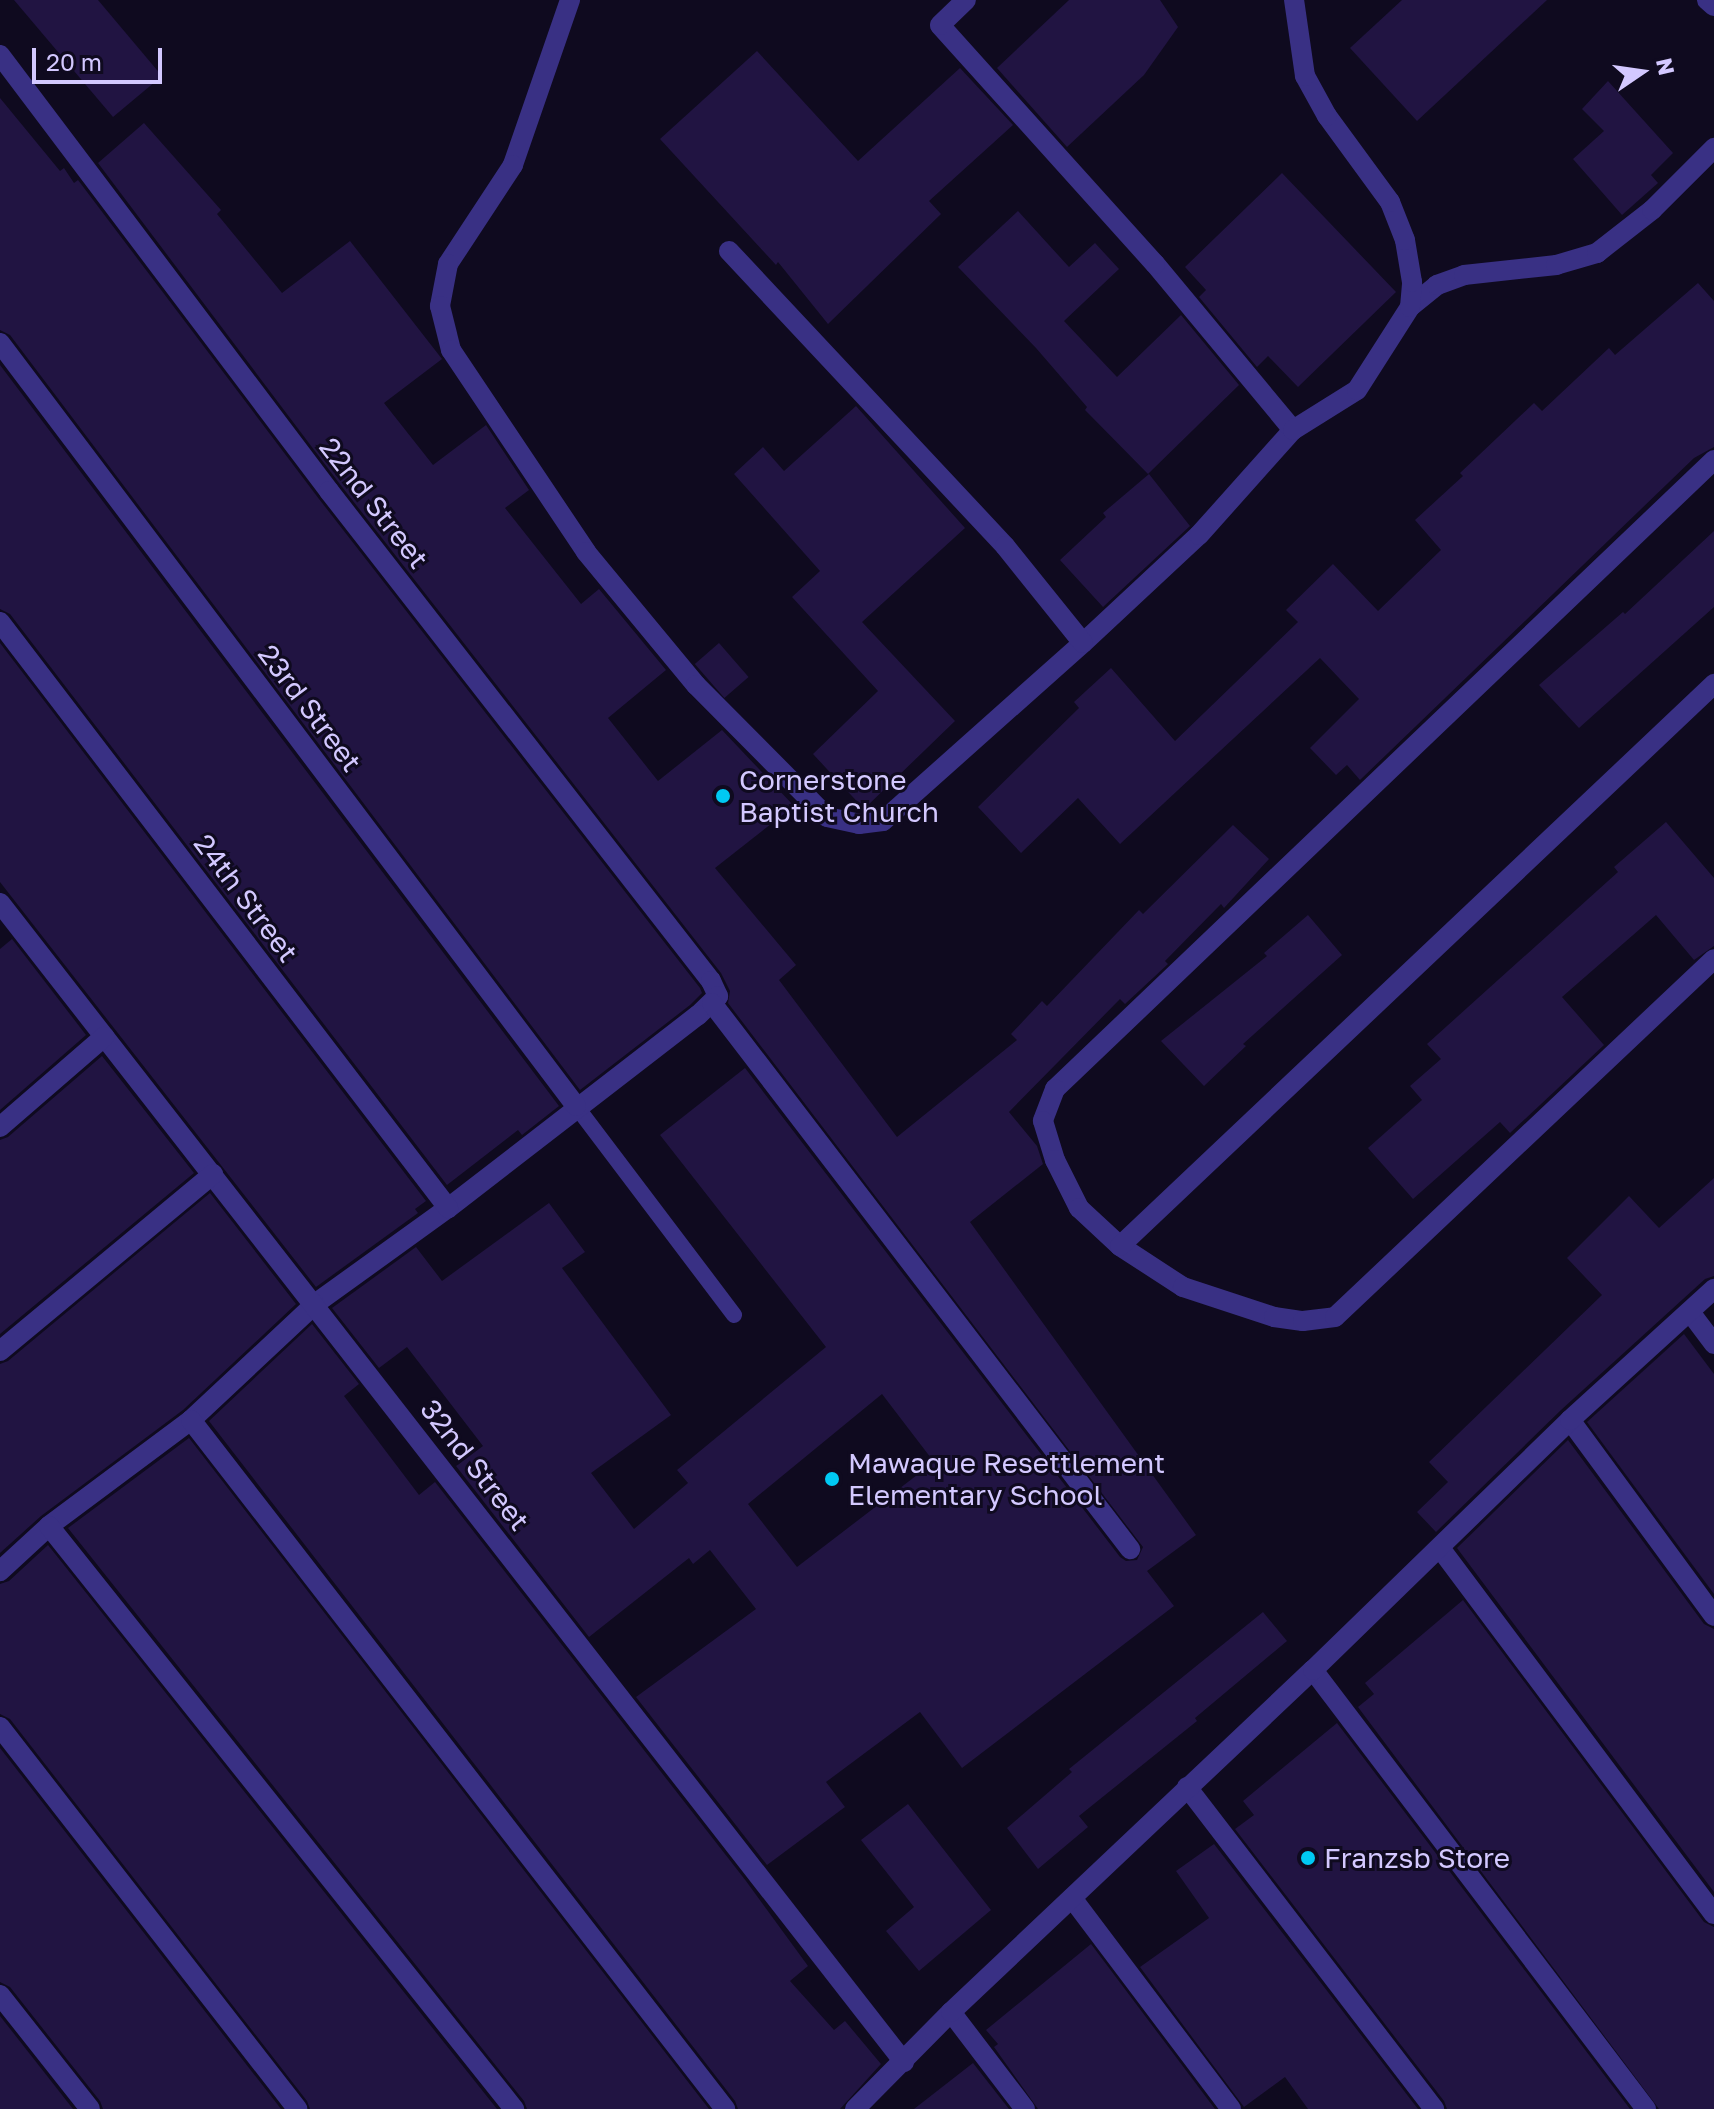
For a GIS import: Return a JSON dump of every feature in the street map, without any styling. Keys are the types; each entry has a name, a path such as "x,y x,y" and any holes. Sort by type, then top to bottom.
{"street":[{"path":"570,0 513,165 448,264 440,306 451,350 586,552 696,685 827,817 859,824 883,821 1199,535 1293,430 1357,390 1410,307 1437,285 1464,275 1556,265 1597,253 1652,210 1714,148"},
{"path":"966,0 940,25 1155,264 1293,430"},
{"path":"1294,0 1305,76 1327,116 1390,202 1405,240 1412,282 1410,307"},
{"path":"1707,0 1714,6"},
{"name":"22nd Street","path":"0,55 329,491 711,981 718,996 712,1003"},
{"path":"729,251 1005,546 1083,643"},
{"name":"23rd Street","path":"0,343 576,1106"},
{"path":"1714,460 1055,1089 1043,1121 1055,1160 1079,1208 1120,1246 1183,1287 1259,1312 1303,1321 1335,1317 1714,959"},
{"name":"24th Street","path":"0,622 448,1208"},
{"path":"1120,1246 1714,684"},
{"name":"32nd Street","path":"2,910 315,1304 904,2062"},
{"path":"0,1571 49,1526 191,1420 315,1304 448,1208 712,1003 1130,1549"},
{"path":"0,1127 104,1037"},
{"path":"0,1351 213,1174"},
{"path":"855,2109 951,2012 1313,1670 1570,1420 1714,1289"},
{"path":"1690,1312 1714,1344"},
{"path":"191,1420 725,2109"},
{"path":"1570,1420 1714,1616"},
{"path":"49,1526 514,2109"},
{"path":"1440,1548 1714,1914"},
{"path":"1313,1670 1646,2109"},
{"path":"0,1727 297,2109"},
{"path":"1187,1787 1434,2109"},
{"path":"1072,1898 1231,2109"},
{"path":"0,1995 90,2109"},
{"path":"951,2012 1025,2109"}],"lane":[{"path":"576,1106 734,1315"}],"building":[{"path":"14,0 98,0 162,76 113,117"},
{"path":"1069,0 1160,0 1178,27 1144,75 1067,147 997,68"},
{"path":"1402,0 1547,0 1417,121 1350,48"},
{"path":"757,51 858,161 960,68 1013,125 929,201 941,214 828,324 778,262 776,265 660,139"},
{"path":"1608,81 1673,153 1651,175 1658,183 1622,215 1573,159 1604,131 1582,109"},
{"path":"0,98 60,171 64,168 74,183 78,180 319,499 700,988 702,993 690,1005 580,1090 10,335 0,330"},
{"path":"144,123 221,210 217,214 282,293 350,241 442,359 384,403 433,465 486,425 529,490 505,508 581,604 599,589 666,670 608,718 658,781 722,730 794,806 715,868 796,965 779,980 897,1137 1017,1040 1011,1034 1042,1001 1047,1006 1139,910 1143,914 1233,825 1269,859 1224,908 1221,904 1165,961 1168,964 1125,1004 1120,999 1009,1112 1037,1146 1043,1164 970,1222 1196,1535 1147,1571 1174,1606 962,1768 920,1712 826,1782 845,1807 767,1865 636,1697 756,1609 710,1550 693,1564 689,1558 589,1637 456,1466 483,1446 407,1347 379,1368 332,1308 416,1247 442,1281 549,1203 585,1252 562,1268 671,1415 591,1473 634,1529 688,1483 677,1470 826,1347 660,1135 745,1068 1120,1557 1126,1561 1137,1560 1143,1547 728,1003 730,991 721,973 339,483 98,163","holes":["882,1394 934,1462 797,1567 748,1504"]},
{"path":"1282,173 1396,292 1298,387 1268,356 1257,367 1199,297 1206,290 1185,267"},
{"path":"1018,211 1069,267 1095,243 1119,269 1064,321 1117,377 1181,315 1239,385 1148,474 1085,410 1087,407 1036,348 958,267"},
{"path":"1698,283 1714,301 1714,447 1694,458 1360,780 1347,765 1336,775 1310,748 1359,699 1320,658 1120,844 1078,798 1021,853 978,807 1079,708 1074,702 1111,668 1175,741 1298,622 1286,610 1333,564 1378,611 1441,550 1415,520 1463,476 1460,473 1534,403 1542,411 1609,348 1615,355"},
{"path":"0,365 559,1106 522,1135 518,1130 447,1185 10,614 0,609"},
{"path":"856,406 965,528 862,622 955,721 864,809 813,754 878,691 792,597 820,571 734,474 763,447 784,471"},
{"path":"1149,474 1190,526 1103,607 1060,560 1106,517 1103,513"},
{"path":"1714,531 1714,607 1579,728 1539,685 1623,612 1625,614"},
{"path":"0,643 426,1201 415,1209 418,1213 316,1287 0,882"},
{"path":"719,643 749,677 724,698 695,664"},
{"path":"1666,822 1714,878 1714,946 1694,960 1656,915 1562,997 1604,1045 1510,1133 1500,1122 1413,1199 1368,1148 1422,1100 1410,1086 1441,1059 1427,1044 1618,872 1614,867"},
{"path":"1308,915 1342,955 1243,1044 1246,1046 1204,1086 1161,1041 1267,956 1264,953"},
{"path":"12,939 86,1035 0,1110 0,949"},
{"path":"102,1056 194,1173 0,1334 0,1140 8,1137"},
{"path":"1714,1178 1714,1276 1705,1279 1561,1410 1436,1532 1417,1512 1448,1482 1429,1462 1602,1295 1567,1258 1629,1196 1659,1228"},
{"path":"210,1193 296,1304 183,1410 41,1516 0,1553 0,1364 8,1361"},
{"path":"312,1324 359,1384 344,1396 419,1495 435,1482 746,1881 808,1966 790,1981 834,2030 845,2021 881,2064 840,2109 738,2109 735,2101 209,1421"},
{"path":"1684,1334 1714,1374 1714,1594 1587,1422"},
{"path":"189,1438 709,2109 527,2109 524,2101 68,1528"},
{"path":"1568,1440 1704,1624 1714,1629 1714,1892 1457,1548"},
{"path":"48,1545 497,2109 310,2109 307,2101 10,1719 0,1714 0,1584 9,1581"},
{"path":"1463,1600 1704,1922 1714,1927 1714,2109 1659,2109 1358,1707 1374,1694 1365,1683"},
{"path":"1263,1612 1287,1641 1195,1718 1197,1721 1079,1816 1088,1827 1038,1869 1007,1828 1072,1772 1069,1769"},
{"path":"1337,1723 1630,2109 1447,2109 1444,2101 1235,1829 1254,1815 1243,1801"},
{"path":"0,1748 281,2109 103,2109 100,2101 10,1987 0,1982"},
{"path":"908,1804 991,1910 919,1971 886,1931 914,1907 861,1840"},
{"path":"1214,1844 1418,2109 1308,2109 1285,2077 1244,2107 1140,1967 1209,1918 1176,1871"},
{"path":"1091,1944 1215,2109 1038,2109 994,2047 998,2044 986,2030"},
{"path":"0,2016 73,2109 0,2109"},
{"path":"973,2063 1009,2109 914,2109"}],"place":[{"name":"Cornerstone Baptist Church","path":"723,796"},
{"name":"Mawaque Resettlement Elementary School","path":"832,1479"},
{"name":"Franzsb Store","path":"1308,1858"}]}
